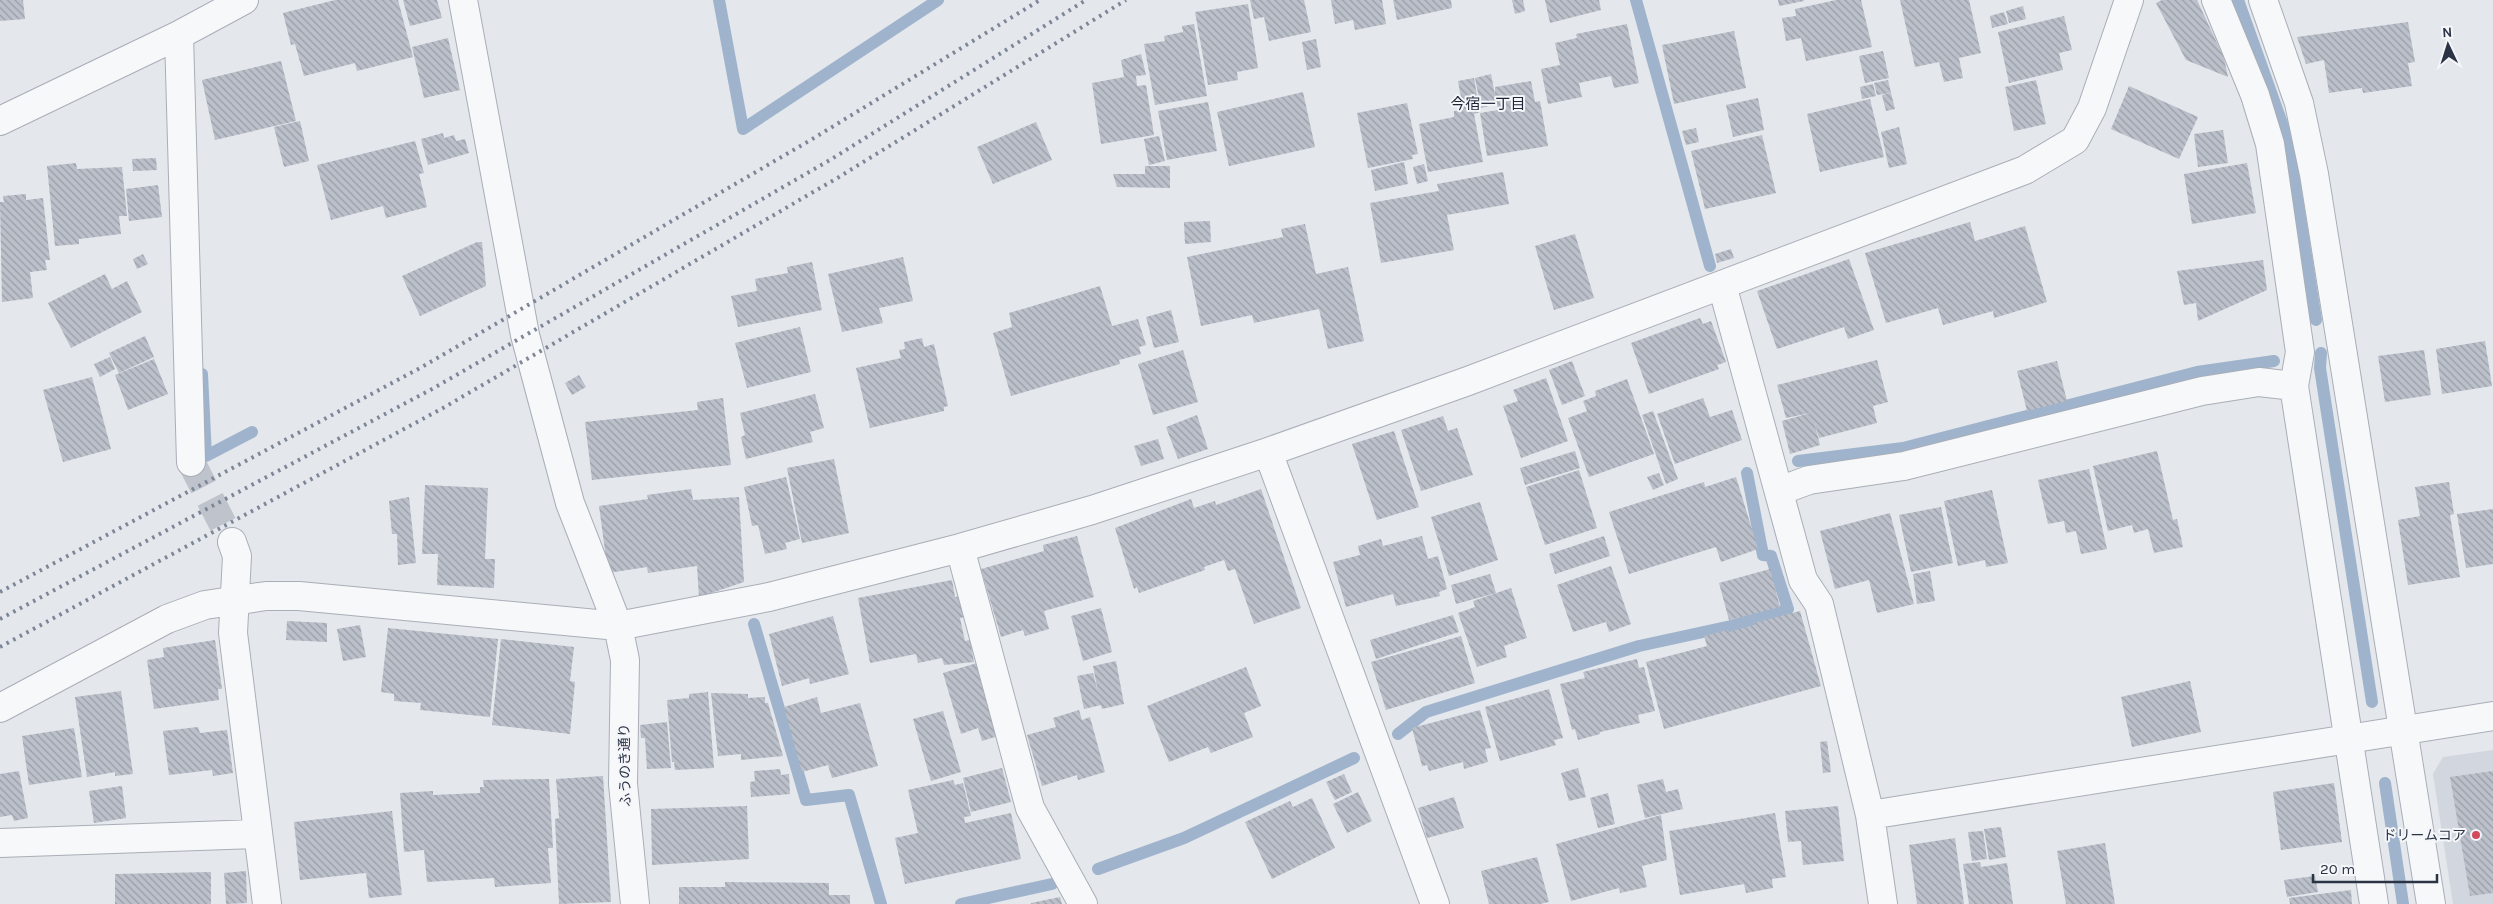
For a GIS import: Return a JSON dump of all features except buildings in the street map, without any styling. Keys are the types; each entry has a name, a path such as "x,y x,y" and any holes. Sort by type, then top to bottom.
{"street":[{"path":"0,121 179,35 244,0"},
{"name":"ふうのき通り","path":"463,0 526,342 570,503 618,626 625,660 622,784 635,904"},
{"path":"0,708 167,619 205,605 266,596 299,596 618,626 769,597 960,548 1092,510 1268,452 1468,381 2024,170 2075,140 2092,108 2129,0"},
{"path":"2216,0 2255,95 2270,144 2300,352 2294,386 2374,904"},
{"path":"2263,0 2299,103 2314,174 2405,730 2431,904"},
{"path":"179,35 191,462"},
{"path":"1722,284 1803,580 1820,604 1870,814 1883,904"},
{"path":"1779,491 1809,480 1904,466 2202,390 2259,382 2294,386"},
{"path":"1268,452 1434,904"},
{"path":"232,542 237,556 233,633 266,904"},
{"path":"960,548 1030,808 1084,904"},
{"path":"1870,814 2493,716"},
{"path":"0,844 258,834"}],"shaded area":[{"path":"2493,750 2493,904 2453,904 2433,774 2443,757"}],"waterway":[{"path":"719,0 743,129 938,0"},
{"path":"1636,0 1710,266"},
{"path":"2238,0 2288,140 2316,320"},
{"path":"2321,353 2320,368 2372,702"},
{"path":"1798,461 1903,448 2197,372 2274,361"},
{"path":"202,374 206,456 252,432"},
{"path":"1398,734 1426,712 1639,646 1731,626 1788,609 1771,556 1763,555 1747,473"},
{"path":"754,624 806,800 849,795 881,904"},
{"path":"1098,869 1184,838 1354,758"},
{"path":"2385,783 2403,904"},
{"path":"961,904 1052,884"}],"tunnel":[{"path":"191,462 232,542"}],"railway":[{"path":"0,592 422,367 814,138 1040,0"},
{"path":"0,619 432,389 830,160 1086,0"},
{"path":"0,647 443,408 839,177 1126,0"}],"place":[{"name":"ドリームコア","path":"2476,835"}],"district":[{"name":"今宿一丁目","path":"1488,104"}]}
